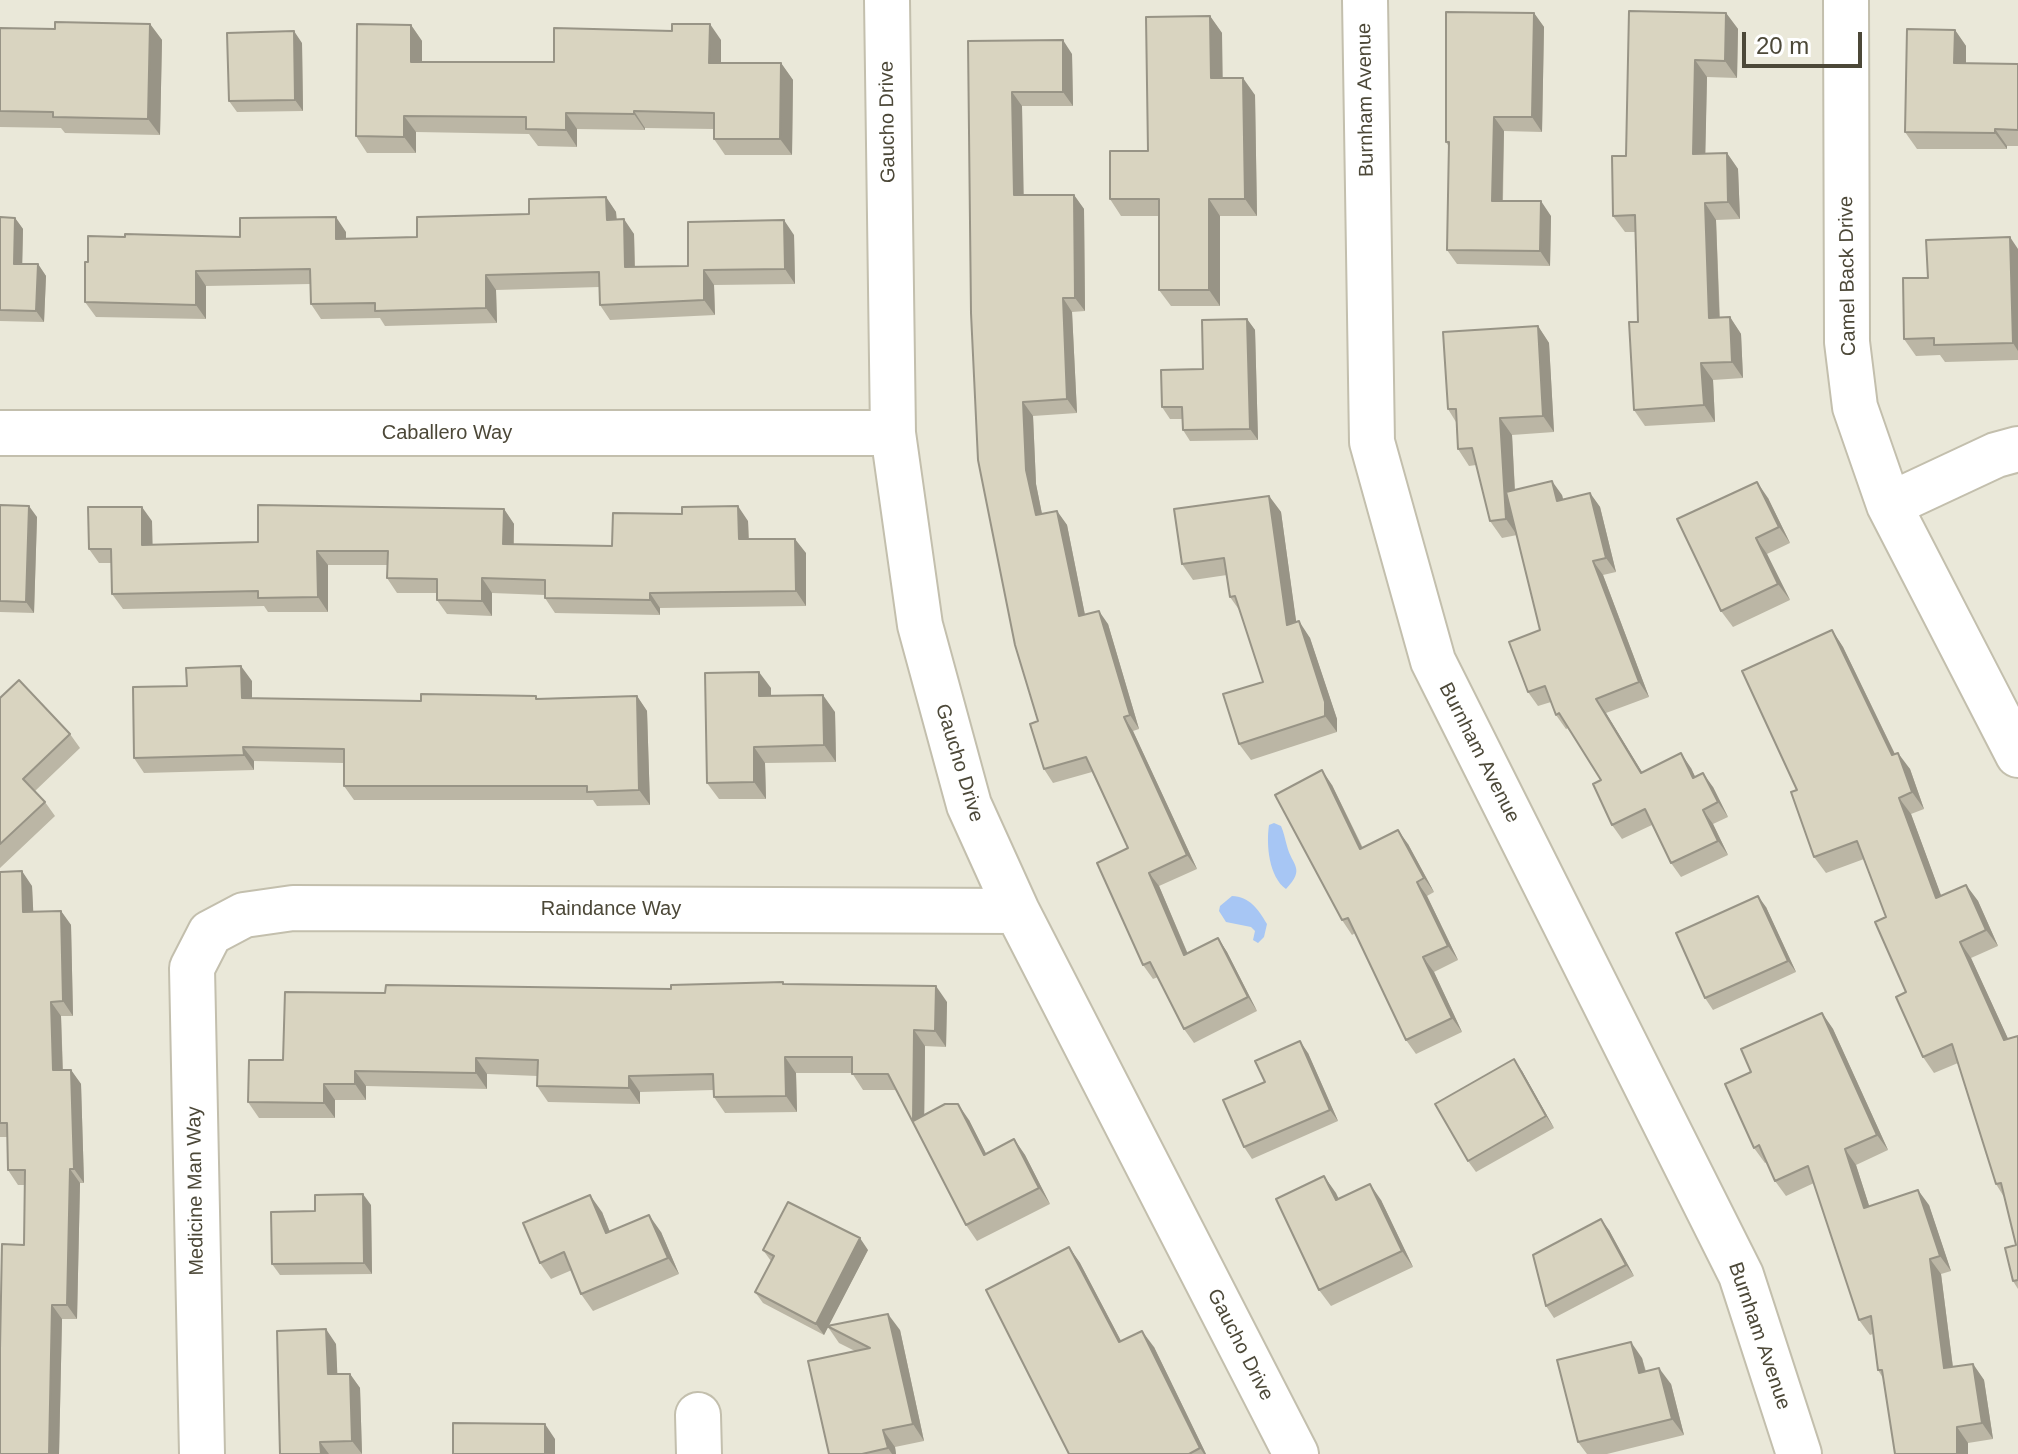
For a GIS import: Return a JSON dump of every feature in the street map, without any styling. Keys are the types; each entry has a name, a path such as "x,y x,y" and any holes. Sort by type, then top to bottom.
{"street":[{"name":"Gaucho Drive","path":"887,0 893,433 920,625 969,805 1017,911 1296,1454"},
{"name":"Burnham Avenue","path":"1365,0 1372,442 1433,661 1741,1275 1799,1454"},
{"name":"Camel Back Drive","path":"1846,0 1847,342 1855,407 1889,505 2018,755"},
{"name":"Caballero Way","path":"0,433 893,433"},
{"path":"1889,505 1996,455 2018,449"},
{"name":"Raindance Way","path":"210,933 244,915 293,908 1017,911"},
{"name":"Medicine Man Way","path":"202,1454 192,968 210,933"}],"shaded area":[{"path":"0,0 2018,0 2018,1454 0,1454"}],"water":[{"path":"1274,823 1281,826 1296,867 1295,876 1286,889 1276,877 1270,860 1269,825"},
{"path":"1232,896 1248,901 1267,924 1264,937 1258,943 1253,940 1255,931 1251,927 1226,922 1219,911 1220,906"}],"building":[{"path":"1629,11 1726,13 1725,61 1695,60 1693,154 1727,153 1728,202 1705,203 1709,318 1730,317 1732,362 1701,363 1704,405 1634,410 1629,322 1638,322 1635,215 1613,216 1612,156 1626,156"},
{"path":"1446,12 1534,13 1532,117 1494,117 1492,201 1541,201 1540,251 1447,250 1449,142 1446,142"},
{"path":"1210,16 1211,78 1243,78 1245,199 1209,199 1209,290 1159,290 1159,199 1110,199 1110,151 1148,151 1146,17"},
{"path":"55,22 150,24 148,119 53,117 53,112 0,111 0,28 55,29"},
{"path":"357,24 411,25 411,62 554,62 554,28 672,31 672,24 710,24 709,63 781,63 780,139 714,139 714,113 634,111 634,114 566,113 566,130 526,129 526,117 404,116 404,137 356,136"},
{"path":"1907,29 1955,30 1954,63 2018,64 2018,130 1995,129 1995,133 1905,132"},
{"path":"294,31 295,100 229,101 227,33"},
{"path":"1063,40 1063,92 1012,92 1014,195 1074,195 1075,298 1063,298 1067,399 1023,402 1026,470 1036,515 1057,511 1079,616 1099,611 1130,715 1124,717 1187,855 1149,873 1184,955 1218,938 1248,997 1184,1029 1150,962 1143,965 1097,863 1128,848 1086,757 1044,769 1030,724 1038,721 1015,645 978,460 971,313 968,41"},
{"path":"606,197 607,220 624,219 625,267 688,266 688,222 784,220 785,269 704,270 704,300 600,305 599,272 486,275 486,308 375,311 375,303 311,304 310,269 196,271 196,305 85,302 88,236 240,237 240,218 336,217 336,239 417,237 417,217 529,214 529,199"},
{"path":"0,217 15,218 14,264 38,264 36,311 0,310"},
{"path":"2010,237 2013,343 1934,345 1934,338 1904,339 1903,278 1928,278 1926,240"},
{"path":"1247,319 1250,429 1183,430 1182,407 1162,407 1161,370 1203,369 1202,320"},
{"path":"1538,326 1543,416 1500,418 1506,519 1490,521 1472,448 1458,449 1456,409 1448,409 1443,332"},
{"path":"1552,481 1557,501 1590,493 1606,558 1593,561 1639,682 1596,699 1641,773 1681,753 1693,778 1703,773 1718,802 1703,810 1718,841 1671,863 1645,809 1612,825 1593,784 1601,780 1559,713 1556,715 1545,686 1528,692 1509,642 1540,630 1506,492"},
{"path":"1757,482 1779,527 1756,538 1778,584 1721,611 1677,519"},
{"path":"1269,496 1287,625 1299,621 1325,702 1325,716 1239,744 1223,694 1263,682 1235,596 1230,597 1224,558 1182,564 1174,509"},
{"path":"0,505 29,506 26,602 0,601"},
{"path":"258,505 504,509 503,544 612,546 613,513 682,514 682,507 738,506 739,539 795,539 796,591 650,593 650,600 545,598 545,580 482,578 482,601 437,600 437,579 387,578 388,551 317,551 318,597 258,598 258,591 112,594 111,549 89,549 88,507 142,507 142,545 258,542"},
{"path":"1832,630 1892,755 1898,753 1912,792 1899,798 1936,898 1966,885 1986,930 1960,942 2004,1040 2018,1036 2018,1280 2013,1281 2005,1248 2016,1245 2001,1183 1996,1184 1952,1044 1923,1057 1896,997 1906,992 1875,922 1886,917 1857,841 1814,857 1791,792 1797,790 1742,671"},
{"path":"241,666 242,698 421,701 421,694 536,696 536,699 637,696 639,790 587,792 587,786 344,786 344,749 243,747 244,755 134,758 133,687 187,686 186,668"},
{"path":"759,672 759,696 823,695 824,745 754,747 754,782 707,783 705,673"},
{"path":"19,680 70,734 23,779 45,802 0,844 0,698"},
{"path":"1322,770 1360,849 1398,830 1424,878 1417,882 1448,946 1423,957 1452,1018 1406,1040 1348,918 1342,920 1275,795"},
{"path":"22,871 23,912 61,911 63,1001 51,1002 53,1070 71,1070 74,1169 70,1169 67,1305 52,1305 49,1454 0,1454 2,1244 24,1245 25,1170 8,1170 7,1123 0,1123 0,872"},
{"path":"1758,896 1788,961 1705,998 1676,933"},
{"path":"783,982 936,986 935,1031 914,1030 913,1121 945,1104 958,1104 984,1155 1014,1139 1039,1188 966,1225 888,1074 852,1074 852,1057 785,1057 786,1096 714,1097 713,1074 629,1076 629,1088 537,1086 538,1060 476,1058 476,1073 355,1071 355,1084 324,1084 324,1103 248,1102 249,1060 283,1060 285,992 385,993 386,985 671,989 671,985"},
{"path":"1822,1013 1877,1135 1845,1149 1864,1208 1918,1190 1940,1256 1930,1259 1944,1368 1973,1364 1982,1423 1957,1427 1957,1454 1895,1454 1871,1316 1859,1320 1808,1166 1775,1181 1759,1145 1754,1148 1725,1084 1751,1072 1741,1049"},
{"path":"1300,1041 1330,1110 1244,1147 1223,1100 1265,1082 1255,1061"},
{"path":"1514,1059 1546,1116 1468,1161 1435,1104"},
{"path":"1324,1176 1336,1200 1370,1184 1402,1251 1319,1290 1276,1199"},
{"path":"363,1194 364,1263 272,1264 271,1212 315,1211 315,1195"},
{"path":"590,1195 606,1233 649,1215 668,1258 581,1294 564,1252 540,1263 523,1223"},
{"path":"788,1202 860,1238 816,1324 755,1292 774,1256 763,1250"},
{"path":"1601,1219 1626,1265 1546,1306 1533,1255"},
{"path":"1069,1247 1119,1342 1142,1331 1200,1448 1189,1454 1069,1454 986,1290"},
{"path":"888,1314 913,1424 883,1430 888,1448 862,1454 829,1454 808,1361 870,1348 827,1326"},
{"path":"326,1329 328,1374 350,1374 352,1441 320,1442 321,1454 280,1454 277,1331"},
{"path":"1631,1342 1639,1373 1659,1368 1672,1419 1578,1442 1557,1360"},
{"path":"453,1423 545,1424 545,1454 453,1454"}]}
